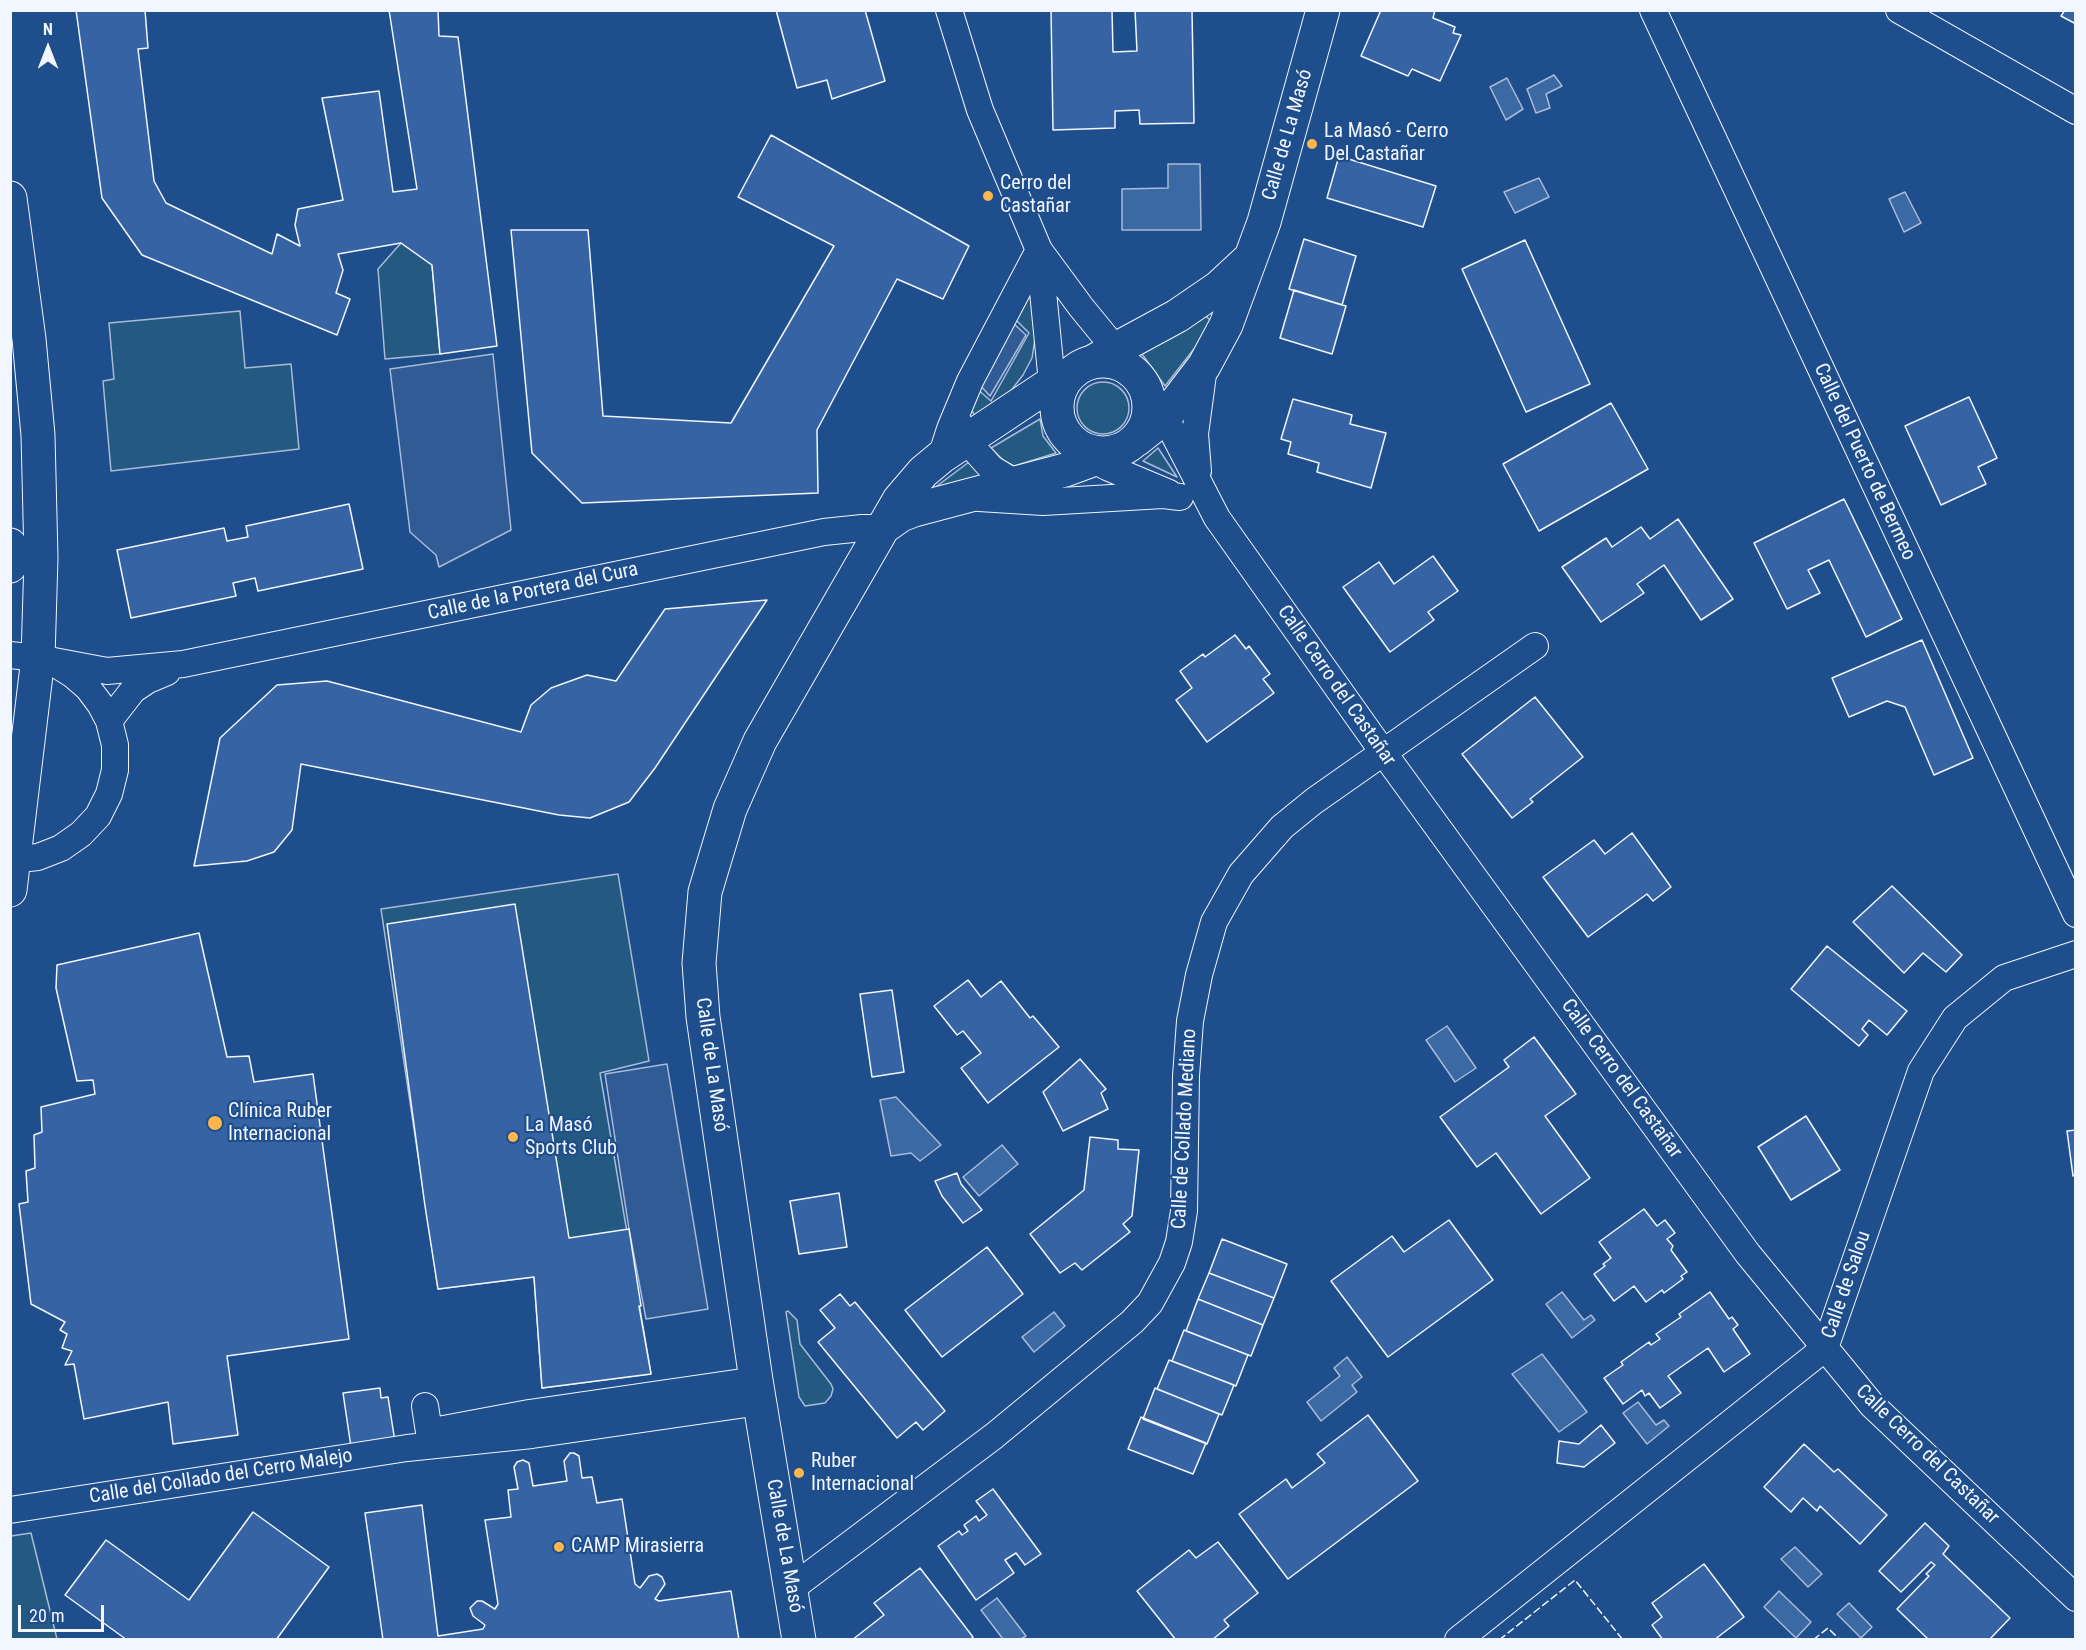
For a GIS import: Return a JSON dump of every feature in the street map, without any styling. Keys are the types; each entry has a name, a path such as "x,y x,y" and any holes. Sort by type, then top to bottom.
{"street":[{"name":"Calle Cerro del Castañar","path":"949,10 980,110 1095,377 1165,417 1191,493 1217,518 1383,752 1748,1254 1872,1405 2076,1598"},
{"name":"Calle de La Masó","path":"883,528 907,512 1021,481 1104,449 1165,417 1204,366 1226,325 1264,222 1323,10"},
{"name":"Calle del Puerto de Bermeo","path":"1653,10 2076,914"},
{"path":"1899,10 2076,111"},
{"path":"10,198 20,263 38,435 41,558 24,657 12,870 61,848 81,834 98,816 109,794 115,770 115,745 109,722 100,704 88,688 57,665 24,657"},
{"name":"Calle Cerro del Castañar","path":"1039,250 1081,307 1095,377"},
{"path":"1021,481 1009,479 991,468 954,436 970,381 1039,250"},
{"name":"Calle de La Masó","path":"799,1640 758,1391 703,1017 699,963 705,892 730,809 760,741 899,500 954,436 1095,377 1161,324 1218,288 1251,258"},
{"name":"Calle de La Masó","path":"1081,307 1098,318 1125,327 1161,324"},
{"path":"1191,493 1195,434 1204,366"},
{"path":"1104,449 1145,428 1150,414 1149,398 1095,377 1059,424 1104,449 1122,474 1191,493"},
{"path":"964,496 1042,502 1191,493"},
{"name":"Calle de la Portera del Cura","path":"24,657 107,671 183,664 824,532 883,528"},
{"path":"10,545 10,566"},
{"name":"Calle de Collado Mediano","path":"792,1588 994,1436 1132,1322 1150,1303 1172,1263 1179,1242 1185,1184 1186,1076 1190,1021 1199,975 1214,922 1241,874 1282,827 1314,801 1535,646"},
{"name":"Calle de la Portera del Cura","path":"109,722 133,690 148,680 183,664"},
{"name":"Calle de Salou","path":"1458,1640 1825,1348 1921,1071 1955,1018 2004,978 2076,954"},
{"name":"Calle del Collado del Cerro Malejo","path":"10,1510 430,1438 529,1413 629,1410 758,1391"},
{"path":"425,1406 430,1438"}],"shaded area":[{"path":"1554,75 1562,86 1546,94 1550,108 1536,113 1527,89"},
{"path":"1507,78 1523,109 1506,120 1490,87"},
{"path":"1168,164 1200,164 1201,230 1122,230 1122,189 1168,188"},
{"path":"1539,178 1549,197 1515,213 1504,192"},
{"path":"1905,192 1921,223 1904,232 1889,199"},
{"path":"401,243 432,265 440,354 385,359 378,269"},
{"path":"1031,296 1035,319 1032,358 1010,392 975,417 972,410 976,388 991,401 1029,333 1014,318 1027,297"},
{"path":"240,311 245,368 291,364 299,449 111,471 103,381 114,379 109,323"},
{"path":"1204,314 1211,321 1197,345 1165,386 1142,354"},
{"path":"1013,323 1026,335 990,396 978,383"},
{"path":"493,354 511,530 439,567 436,555 410,532 390,369"},
{"path":"1098,382 1108,382 1117,386 1125,394 1129,408 1125,422 1117,430 1108,434 1098,434 1089,430 1081,422 1077,413 1077,403 1081,394 1089,386"},
{"path":"1040,419 1043,436 1056,453 1014,466 1004,461 991,448"},
{"path":"1158,448 1177,477 1143,461"},
{"path":"969,462 982,477 938,489 937,486"},
{"name":"La Masó Sports Club","path":"618,874 649,1061 600,1073 651,1374 542,1388 534,1277 438,1289 381,909"},
{"path":"1447,1026 1476,1068 1455,1082 1426,1040"},
{"path":"667,1064 708,1309 646,1319 629,1229 605,1074"},
{"path":"896,1097 941,1145 920,1161 911,1153 891,1156 880,1100"},
{"path":"1002,1145 1018,1164 979,1196 963,1177"},
{"path":"1562,1292 1584,1320 1591,1315 1595,1320 1572,1338 1546,1304"},
{"path":"788,1311 797,1320 800,1344 831,1384 833,1389 831,1396 825,1403 805,1406 799,1397 786,1312"},
{"path":"1054,1312 1065,1326 1034,1352 1022,1337"},
{"path":"1542,1354 1587,1412 1559,1432 1512,1374"},
{"path":"1347,1357 1362,1377 1352,1385 1357,1392 1321,1421 1307,1402 1340,1376 1334,1368"},
{"path":"1638,1402 1656,1425 1664,1420 1669,1426 1647,1444 1623,1413"},
{"path":"31,1533 57,1639 11,1639 11,1536"},
{"path":"1795,1547 1822,1574 1808,1587 1781,1559"},
{"path":"1779,1591 1811,1622 1796,1638 1764,1607"},
{"path":"997,1598 1026,1636 1021,1639 1003,1639 981,1610"},
{"path":"1849,1603 1872,1627 1861,1638 1837,1614"}],"building":[{"path":"76,10 145,10 148,48 138,49 154,181 166,203 272,254 277,234 300,246 295,225 298,209 343,200 322,98 379,91 393,192 417,189 389,10 438,10 439,36 458,37 497,346 440,354 432,265 401,243 338,254 343,270 336,293 350,299 337,335 142,255 102,198"},
{"path":"776,10 865,10 885,81 832,99 827,80 797,88"},
{"path":"1051,10 1112,10 1113,52 1137,51 1135,10 1192,10 1194,123 1140,124 1139,110 1115,111 1115,128 1053,130"},
{"path":"1381,10 1435,10 1433,18 1455,27 1453,33 1461,35 1440,81 1412,69 1408,76 1361,56"},
{"path":"2065,10 2076,10 2076,24 2061,16"},
{"path":"771,135 969,246 943,299 897,279 817,430 818,493 582,503 532,453 511,230 588,230 603,416 731,423 834,246 738,197"},
{"path":"1339,156 1436,186 1423,227 1327,198"},
{"path":"1304,239 1356,256 1342,305 1289,289"},
{"path":"1525,240 1590,384 1526,412 1462,269"},
{"path":"1294,290 1346,306 1332,354 1280,338"},
{"path":"1969,397 1997,458 1978,467 1986,484 1941,505 1905,426"},
{"path":"1293,399 1352,415 1350,424 1386,433 1371,488 1317,472 1319,463 1288,454 1291,442 1281,439"},
{"path":"1611,403 1648,469 1539,531 1503,464"},
{"path":"1844,499 1902,619 1866,637 1829,560 1808,570 1820,593 1787,609 1754,543"},
{"path":"349,504 363,569 258,591 255,578 233,583 236,596 131,618 117,550 224,528 227,541 248,537 246,526"},
{"path":"1678,519 1733,599 1701,620 1664,565 1637,584 1644,593 1601,622 1562,567 1606,538 1612,547 1641,527 1650,539"},
{"path":"1433,556 1458,591 1428,612 1434,620 1390,652 1343,587 1379,562 1394,584"},
{"path":"767,600 655,768 629,802 590,818 559,815 301,764 292,830 274,852 247,861 194,866 220,738 277,685 327,681 521,732 531,705 551,688 587,675 616,681 665,609"},
{"path":"1235,635 1246,649 1249,646 1270,674 1263,679 1274,693 1207,742 1176,700 1192,688 1180,671 1203,654 1205,657"},
{"path":"1922,640 1973,758 1934,775 1905,707 1887,701 1849,717 1832,678"},
{"path":"1535,697 1583,757 1530,799 1533,802 1512,818 1462,754"},
{"path":"1632,833 1671,887 1653,901 1647,894 1588,937 1543,877 1594,840 1605,854"},
{"path":"1892,886 1962,955 1946,972 1923,953 1904,973 1853,922"},
{"name":"La Masó Sports Club","path":"515,904 569,1238 629,1229 651,1374 542,1388 534,1277 438,1289 387,924"},
{"path":"199,933 227,1057 249,1056 254,1082 313,1074 349,1339 227,1356 238,1435 173,1444 168,1402 84,1419 74,1364 65,1365 72,1351 62,1348 67,1334 60,1330 65,1322 31,1304 19,1204 28,1202 26,1171 35,1168 34,1135 42,1132 41,1107 95,1094 93,1080 77,1081 56,988 57,965"},
{"path":"1827,946 1907,1011 1887,1035 1869,1020 1862,1029 1868,1035 1859,1046 1791,989"},
{"path":"968,980 981,997 1001,981 1030,1018 1033,1016 1059,1047 988,1103 961,1068 981,1053 963,1031 957,1035 934,1006"},
{"path":"892,990 904,1072 872,1077 860,994"},
{"path":"1534,1037 1576,1094 1545,1116 1590,1178 1541,1214 1496,1153 1477,1167 1440,1117 1509,1067 1504,1060"},
{"path":"1080,1059 1106,1089 1101,1093 1108,1109 1063,1131 1043,1092"},
{"path":"1806,1116 1840,1170 1791,1200 1758,1147"},
{"path":"2076,1130 2076,1176 2073,1176 2067,1131"},
{"path":"1090,1137 1118,1140 1118,1149 1139,1150 1132,1216 1123,1224 1130,1232 1082,1270 1075,1263 1060,1273 1030,1234 1084,1190"},
{"path":"957,1173 961,1184 982,1210 963,1223 942,1196 935,1181"},
{"path":"839,1193 847,1247 799,1254 790,1201"},
{"path":"1644,1209 1657,1226 1665,1220 1675,1233 1667,1239 1673,1246 1671,1250 1687,1272 1681,1276 1683,1279 1664,1293 1662,1290 1646,1302 1634,1286 1614,1301 1594,1274 1611,1258 1599,1242"},
{"path":"1449,1220 1493,1280 1388,1357 1331,1281 1392,1236 1404,1252"},
{"path":"1222,1239 1287,1264 1274,1298 1209,1273"},
{"path":"987,1247 1023,1294 942,1357 905,1310"},
{"path":"1209,1273 1274,1298 1263,1325 1198,1299"},
{"path":"1710,1292 1729,1319 1732,1317 1738,1325 1733,1329 1750,1354 1724,1372 1708,1348 1668,1376 1681,1393 1660,1408 1649,1393 1645,1396 1642,1390 1623,1404 1604,1378 1623,1365 1621,1362 1649,1342 1651,1345 1660,1339 1656,1334 1681,1317 1679,1314"},
{"path":"840,1294 850,1306 855,1302 945,1411 923,1430 916,1422 897,1438 818,1342 835,1328 820,1310"},
{"path":"1198,1299 1263,1325 1251,1356 1186,1331"},
{"path":"1184,1330 1248,1355 1236,1386 1172,1361"},
{"path":"1169,1360 1234,1385 1222,1415 1157,1389"},
{"path":"380,1388 381,1398 388,1397 395,1442 351,1447 343,1393"},
{"path":"1155,1388 1219,1414 1207,1444 1143,1419"},
{"path":"1368,1415 1418,1481 1288,1579 1239,1514 1286,1479 1292,1488 1325,1463 1317,1454"},
{"path":"1141,1417 1206,1443 1193,1474 1128,1449"},
{"path":"1601,1425 1615,1443 1584,1467 1557,1463 1559,1441 1579,1444"},
{"path":"1804,1444 1834,1472 1838,1469 1887,1515 1860,1544 1820,1506 1817,1511 1803,1498 1791,1512 1764,1487"},
{"name":"CAMP Mirasierra","path":"570,1453 579,1456 582,1478 592,1477 597,1503 622,1499 635,1584 640,1588 649,1576 657,1574 662,1577 665,1584 655,1599 659,1601 731,1591 739,1640 383,1640 365,1513 422,1505 438,1636 483,1629 485,1625 473,1616 470,1608 477,1601 482,1601 495,1609 498,1604 485,1520 511,1517 508,1490 518,1489 514,1467 517,1462 523,1460 529,1463 533,1486 567,1481 564,1461"},
{"path":"993,1489 1041,1554 1025,1565 1016,1553 1005,1560 1014,1573 976,1600 938,1546 959,1531 962,1535 968,1531 964,1525 976,1516 979,1521 987,1515 976,1501"},
{"path":"253,1512 329,1567 276,1640 127,1640 65,1595 106,1540 189,1600"},
{"path":"1925,1523 1949,1546 1943,1554 2010,1618 1989,1640 1929,1640 1897,1609 1929,1576 1926,1574 1935,1565 1931,1562 1901,1592 1879,1571"},
{"path":"1218,1542 1258,1593 1224,1620 1229,1626 1212,1640 1176,1640 1137,1591 1189,1550 1196,1558"},
{"path":"1704,1564 1744,1617 1714,1640 1663,1640 1652,1625 1662,1617 1652,1603"},
{"path":"920,1568 973,1637 970,1640 852,1640 884,1615 874,1603"}],"fence":[{"path":"1499,1640 1575,1580 1623,1640"},
{"path":"1813,1640 1828,1628 1840,1640"}],"place":[{"name":"La Masó - Cerro Del Castañar","path":"1312,144"},
{"name":"Cerro del Castañar","path":"988,196"},
{"name":"Clínica Ruber Internacional","path":"215,1123"},
{"name":"La Masó Sports Club","path":"513,1137"},
{"name":"Ruber Internacional","path":"799,1473"},
{"name":"CAMP Mirasierra","path":"559,1547"}]}
